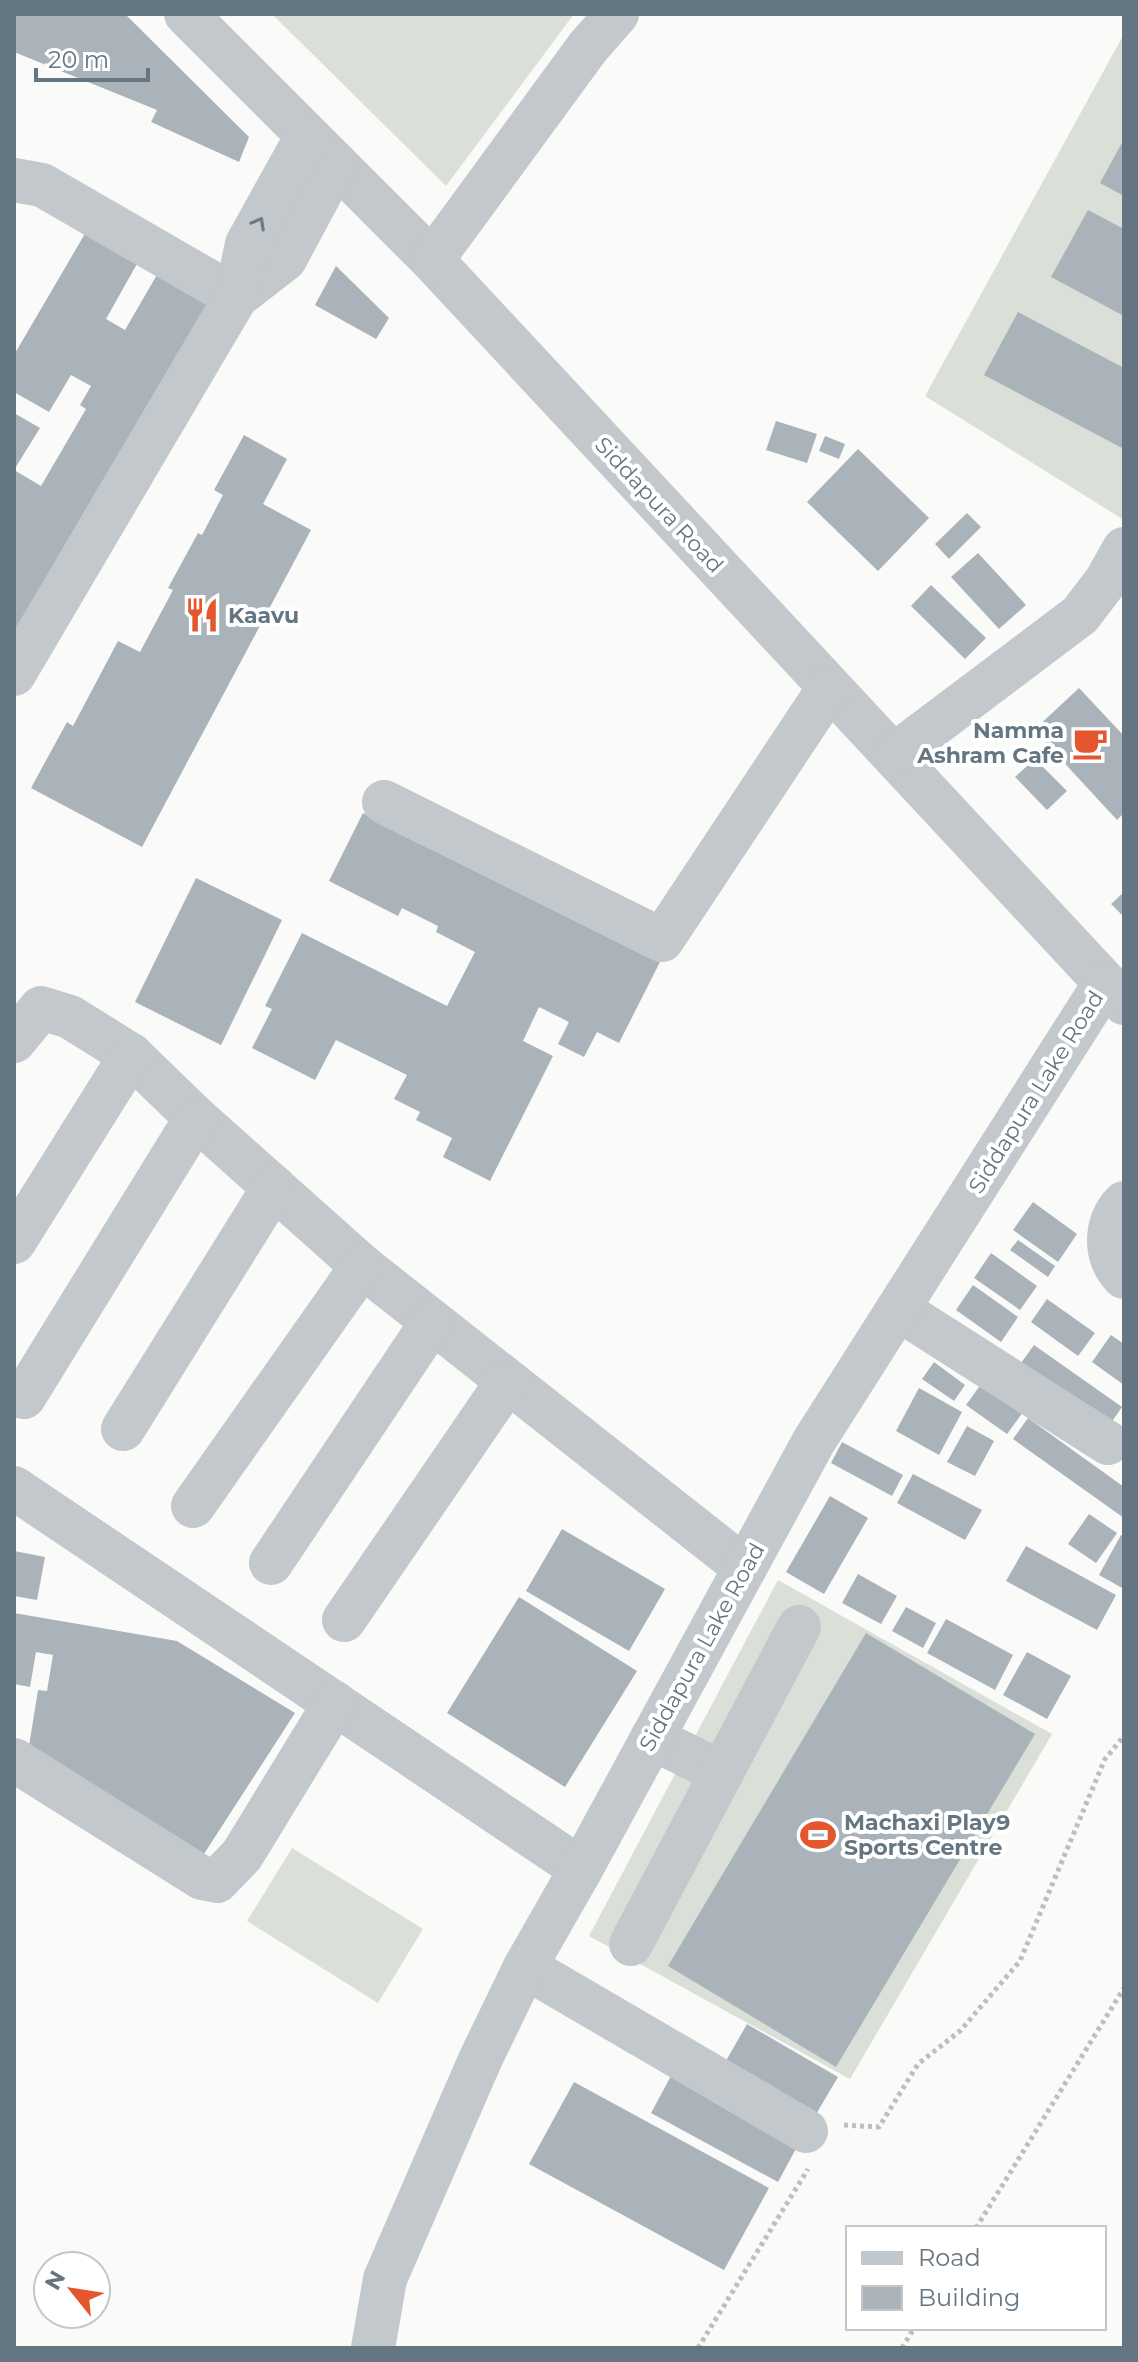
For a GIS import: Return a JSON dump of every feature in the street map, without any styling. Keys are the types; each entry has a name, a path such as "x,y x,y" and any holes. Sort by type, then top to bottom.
{"street":[{"name":"Siddapura Road","path":"186,14 432,260 1115,993"},
{"path":"432,260 588,47 617,14"},
{"path":"14,674 236,297 285,259 322,150"},
{"path":"14,180 42,185 236,297"},
{"path":"894,755 1080,615 1106,581 1124,549"},
{"path":"384,802 662,940 829,688"},
{"name":"Siddapura Lake Road","path":"373,2348 385,2279 480,2060 525,1967 814,1441 898,1309 1115,993"},
{"path":"14,1041 41,1008 70,1017 131,1055 196,1118 362,1266 745,1568"},
{"path":"14,1242 131,1055"},
{"path":"24,1397 196,1118"},
{"path":"123,1429 274,1187"},
{"path":"1124,1203 1115,1212 1109,1226 1109,1245 1115,1269 1124,1277"},
{"path":"193,1506 362,1266"},
{"path":"898,1309 1108,1443"},
{"path":"271,1563 432,1322"},
{"path":"344,1620 507,1382"},
{"path":"14,1455 43,1475 30,1498 581,1869"},
{"path":"631,1944 799,1627"},
{"path":"14,1760 202,1878 217,1881 242,1855 335,1703"},
{"path":"652,1738 722,1773"},
{"path":"525,1967 819,2138"}],"path":[{"path":"698,2348 819,2138 879,2127 918,2064 960,2031 1020,1961 1105,1759 1124,1736"},
{"path":"977,2226 1124,1988"},
{"path":"902,2348 913,2330"}],"shaded area":[{"path":"272,14 574,14 446,186"},
{"path":"1124,34 1124,520 925,396"},
{"name":"Machaxi Play9 Sports Centre","path":"778,1580 1052,1734 850,2079 589,1936"},
{"path":"292,1848 423,1929 378,2003 247,1921"}],"building":[{"path":"14,14 125,14 249,137 239,162 151,122 157,110 14,52"},
{"path":"1124,139 1124,196 1100,183"},
{"path":"1088,210 1124,229 1124,316 1051,277"},
{"path":"86,232 138,262 106,319 125,330 158,273 209,303 14,638 14,470 41,486 86,409 80,405 91,386 71,375 49,412 14,392 14,355"},
{"path":"336,266 389,318 376,339 315,305"},
{"path":"1018,312 1124,368 1124,449 984,375"},
{"path":"14,413 40,428 14,470"},
{"path":"776,421 817,434 807,463 766,450"},
{"path":"244,435 287,459 263,504 311,530 142,847 31,788 67,722 73,726 118,641 140,652 173,590 168,588 223,495 214,490"},
{"path":"825,436 845,444 839,459 819,451"},
{"path":"858,449 929,518 878,571 807,502"},
{"path":"967,513 981,527 949,559 935,544"},
{"path":"978,553 1026,605 999,629 951,577"},
{"path":"931,585 986,638 965,659 911,606"},
{"path":"1079,688 1124,736 1124,813 1117,820 1034,730"},
{"path":"1035,759 1067,791 1047,810 1015,777"},
{"path":"363,813 660,962 619,1043 597,1032 584,1057 558,1044 569,1022 539,1007 523,1041 553,1056 490,1181 443,1157 452,1138 416,1120 420,1112 394,1099 407,1075 336,1040 315,1080 252,1048 272,1009 265,1006 302,933 447,1006 475,952 436,932 438,926 402,908 398,916 329,881"},
{"path":"196,878 282,920 221,1045 135,1002"},
{"path":"1124,892 1124,917 1111,904"},
{"path":"1033,1202 1077,1234 1058,1262 1013,1230"},
{"path":"1018,1240 1055,1266 1048,1277 1010,1250"},
{"path":"991,1253 1037,1286 1020,1310 974,1278"},
{"path":"973,1285 1018,1317 1001,1342 956,1310"},
{"path":"1047,1299 1095,1333 1078,1356 1031,1322"},
{"path":"1111,1335 1124,1344 1124,1385 1092,1362"},
{"path":"1034,1345 1122,1407 1104,1433 1016,1370"},
{"path":"934,1362 965,1385 954,1401 922,1379"},
{"path":"982,1383 1023,1412 1007,1434 966,1405"},
{"path":"919,1388 962,1412 939,1455 896,1431"},
{"path":"1028,1418 1124,1487 1124,1518 1013,1439"},
{"path":"967,1426 994,1441 975,1476 947,1462"},
{"path":"842,1442 903,1475 892,1496 831,1463"},
{"path":"913,1474 982,1510 965,1540 897,1503"},
{"path":"830,1496 868,1518 824,1594 786,1572"},
{"path":"1089,1514 1117,1533 1096,1563 1068,1544"},
{"path":"562,1529 665,1589 629,1651 526,1591"},
{"path":"1121,1535 1124,1536 1124,1589 1099,1575"},
{"path":"1026,1546 1116,1595 1097,1630 1006,1581"},
{"path":"14,1551 45,1557 37,1600 14,1596"},
{"path":"858,1574 897,1596 881,1624 842,1603"},
{"path":"519,1597 637,1671 565,1787 447,1713"},
{"path":"906,1607 936,1623 923,1648 892,1631"},
{"path":"14,1613 177,1641 295,1713 204,1854 29,1746 38,1690 47,1691 53,1655 36,1652 30,1687 14,1684"},
{"path":"946,1619 1013,1655 995,1690 927,1653"},
{"name":"Machaxi Play9 Sports Centre","path":"866,1633 1035,1734 836,2067 668,1966"},
{"path":"1027,1652 1071,1676 1047,1719 1003,1695"},
{"path":"747,2024 838,2077 809,2126 719,2073"},
{"path":"671,2076 798,2145 778,2182 651,2113"},
{"path":"574,2082 769,2188 724,2270 529,2164"}],"place":[{"name":"Kaavu","path":"202,615"},
{"name":"Namma Ashram Cafe","path":"1090,743"},
{"name":"Machaxi Play9 Sports Centre","path":"818,1835"}]}
